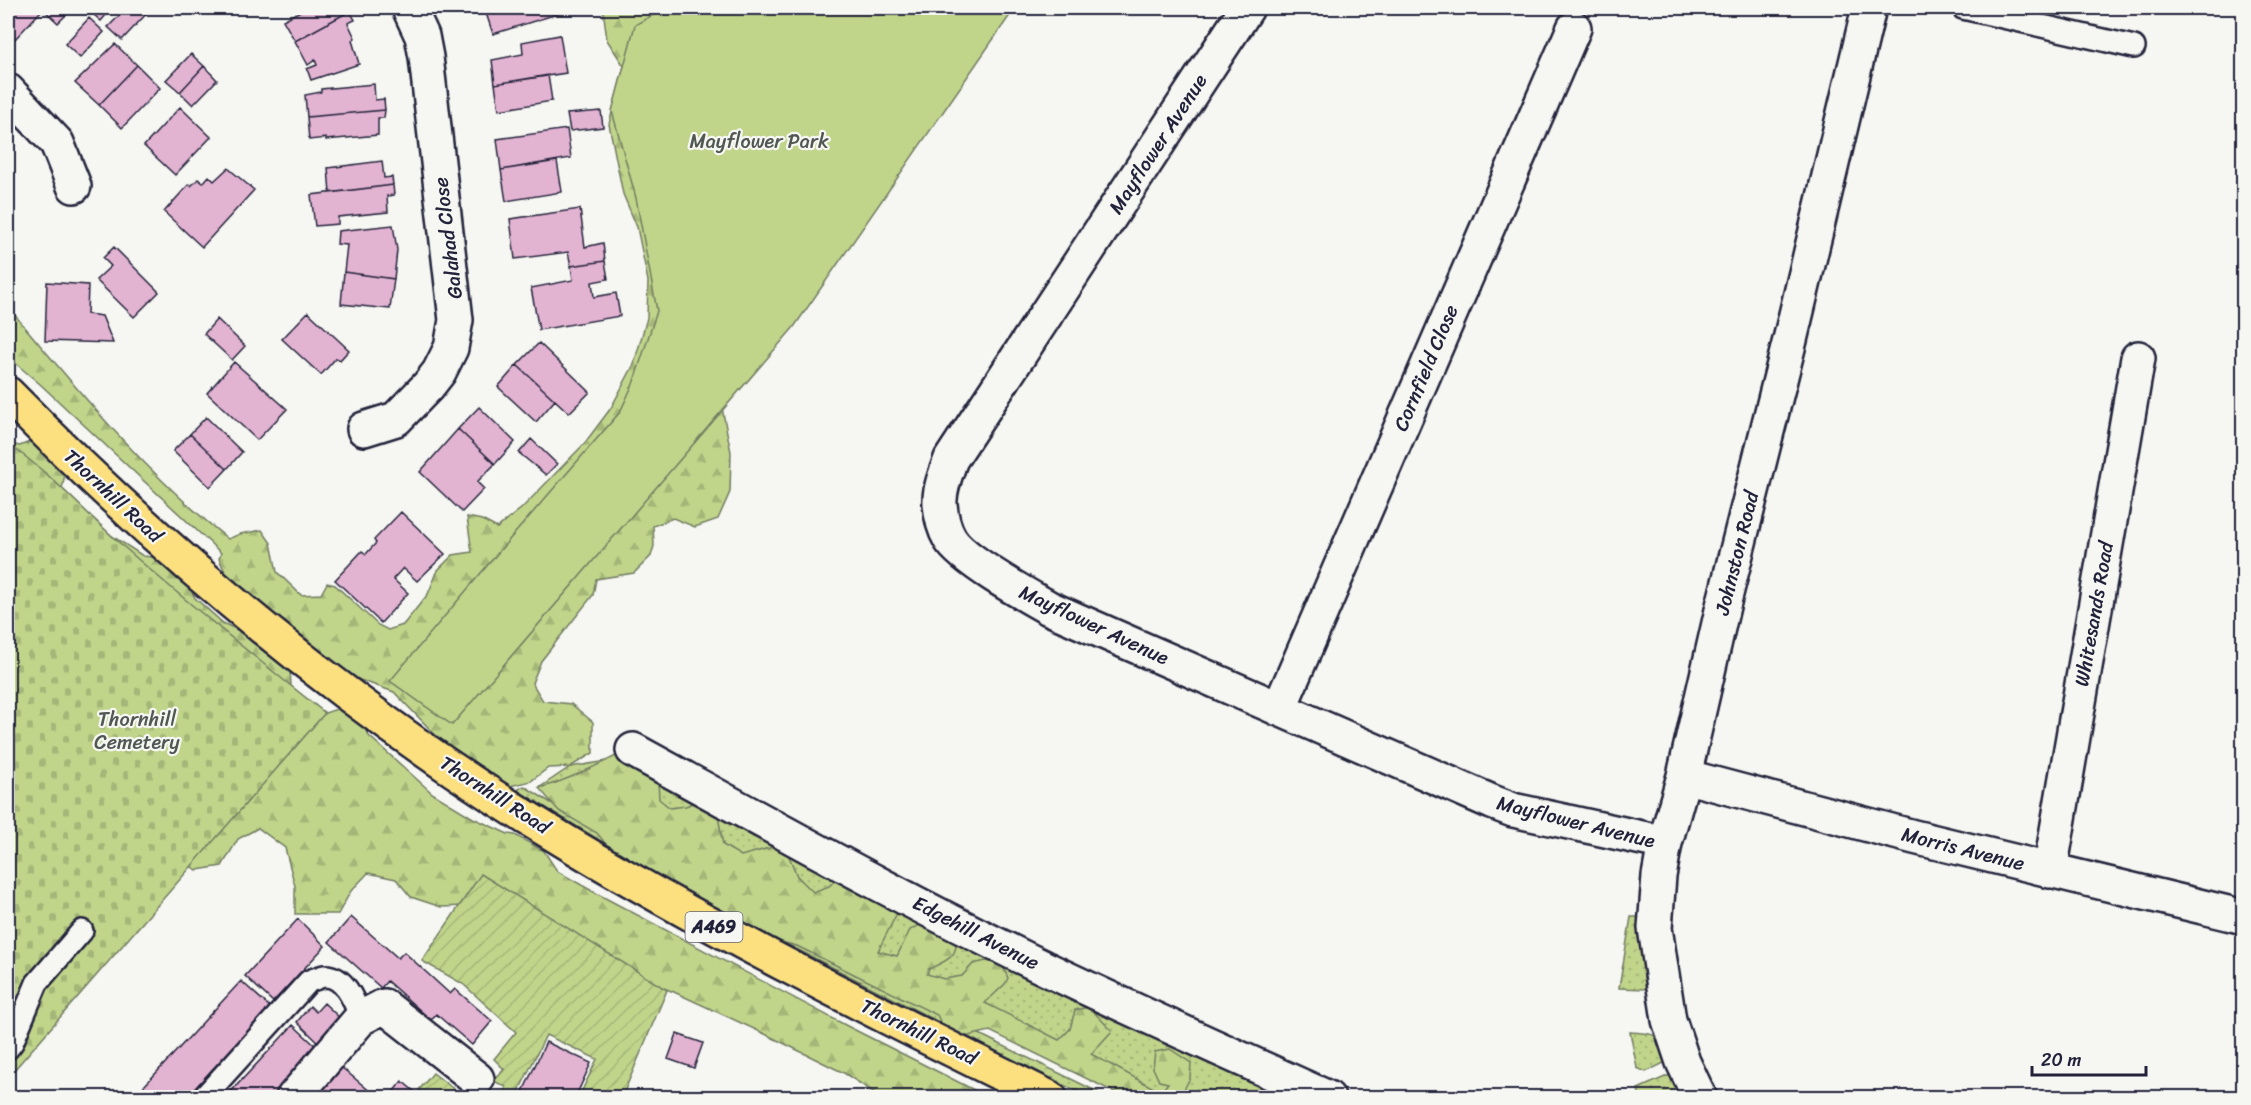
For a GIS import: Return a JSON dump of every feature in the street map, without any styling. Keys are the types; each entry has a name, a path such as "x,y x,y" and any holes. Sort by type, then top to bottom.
{"main road":[{"name":"Thornhill Road","path":"8,394 95,480 180,557 278,640 394,727 544,828 704,922 1050,1098"}],"street":[{"name":"Galahad Close","path":"364,429 396,419 428,386 439,372 451,348 456,320 426,57 422,36 409,8"},
{"name":"Mayflower Avenue","path":"1247,8 951,459 943,481 940,502 943,523 951,541 969,557 1018,591 1049,608 1513,810 1665,843"},
{"name":"Johnston Road","path":"1700,1098 1683,1062 1669,1020 1655,928 1659,876 1665,843 1684,776 1869,8"},
{"name":"Cornfield Close","path":"1279,709 1574,28"},
{"path":"8,91 57,143 74,186"},
{"name":"Whitesands Road","path":"2050,871 2138,358"},
{"name":"Edgehill Avenue","path":"633,750 860,874 985,938 1075,982 1328,1098"},
{"name":"Morris Avenue","path":"1684,776 1914,837 2244,917"},
{"path":"293,1098 361,1018 384,1006 477,1079"}],"lane":[{"path":"1964,8 2134,47"},
{"path":"8,1048 37,983 82,931"},
{"path":"203,1098 309,981 325,976 338,981 351,993 361,1018"}],"green space":[{"name":"Mayflower Park","path":"603,8 912,8 711,354 731,452 730,492 718,519 695,527 673,518 653,526 654,546 651,556 634,573 596,579 593,595 541,661 532,683 543,701 571,704 593,722 593,753 570,767 548,768 531,781 510,786 478,770 452,752 394,692 343,674 230,582 219,559 221,553 8,357 8,307 112,429 168,486 228,539 262,530 271,543 277,572 301,595 321,594 327,583 335,585 378,625 388,630 403,625 428,594 438,570 453,555 472,552 467,517 482,520 497,528 522,508 584,444 611,408 634,364 647,318 648,281 637,227 623,194 609,124 624,66 607,40"},
{"name":"Mayflower Park","path":"665,8 1015,8 794,327 452,725 390,681 620,412 633,384 657,311 636,198 612,111 635,25"},
{"path":"41,437 65,474 62,489 112,536 143,556 170,559 183,572 195,598 223,623 255,638 290,669 291,686 325,713 346,706 357,715 369,736 432,793 473,818 515,835 544,851 557,871 592,891 849,1027 988,1097 881,1097 844,1073 765,1034 674,992 571,952 492,905 441,907 411,897 396,879 368,873 351,891 338,914 295,914 295,886 285,848 258,828 238,839 222,866 197,870 188,865 8,624 8,444 20,446"},
{"name":"Thornhill Cemetery","path":"8,444 39,468 174,590 325,713 8,1077"},
{"path":"616,756 632,761 658,780 659,799 670,808 686,806 707,796 716,804 723,845 741,856 784,844 797,876 813,892 829,886 851,865 901,905 878,951 897,956 910,930 931,919 956,932 957,940 952,956 929,969 927,974 944,979 962,976 973,964 986,961 1002,965 1008,978 1005,984 985,1003 1059,1040 1070,1029 1075,1010 1089,1007 1112,1031 1091,1054 1161,1092 1168,1083 1159,1081 1153,1068 1155,1052 1170,1049 1191,1063 1190,1078 1180,1097 1124,1097 990,1031 955,1039 945,1031 937,1015 797,946 774,940 613,853 597,833 559,811 539,788 569,778"},
{"path":"620,759 1295,1097 1124,1097 539,788 570,767"},
{"path":"524,786 580,821 969,1029 1108,1097 1091,1097 1054,1081 783,942 632,860 517,790"},
{"path":"481,874 667,990 622,1097 579,1097 597,1059 546,1035 516,1097 504,1092 506,1087 494,1081 504,1069 494,1059 516,1032 463,984 422,961"},
{"path":"1631,917 1642,917 1647,989 1619,988"},
{"path":"1630,1032 1647,1033 1656,1037 1668,1061 1646,1072 1637,1068"},
{"path":"433,1073 464,1097 427,1097 419,1090"},
{"path":"1674,1073 1686,1097 1640,1097 1638,1089"}],"building":[{"path":"8,8 73,8 58,23 43,9 15,39 8,32"},
{"path":"86,8 112,8 101,21"},
{"path":"127,8 146,8 149,11 122,40 108,27"},
{"path":"306,8 348,8 350,11 295,41 283,20"},
{"path":"492,8 558,8 560,13 493,34 485,10"},
{"path":"350,11 355,20 348,23 355,38 352,40 359,64 311,80 307,69 317,65 315,60 308,65 295,41"},
{"path":"89,18 104,32 80,58 65,44"},
{"path":"560,35 566,73 495,84 492,60 523,54 522,42"},
{"path":"115,44 137,65 99,105 75,83"},
{"path":"191,54 204,66 180,92 166,80"},
{"path":"137,65 160,88 122,128 99,105"},
{"path":"204,66 217,80 193,105 180,92"},
{"path":"548,75 552,101 499,110 495,84"},
{"path":"374,84 375,100 384,99 385,110 307,117 305,95 321,92 321,89"},
{"path":"180,107 211,137 175,175 144,146"},
{"path":"385,110 384,118 378,118 378,135 309,140 307,117"},
{"path":"601,111 603,127 570,131 567,114"},
{"path":"567,129 571,158 501,170 497,139"},
{"path":"382,161 384,178 392,177 393,185 330,193 328,168"},
{"path":"557,161 562,192 506,201 501,170"},
{"path":"228,168 254,190 202,247 164,212 189,184 191,186 198,179 203,183 209,176 214,181"},
{"path":"393,185 394,195 387,196 388,212 338,217 338,224 315,226 311,195"},
{"path":"580,209 585,247 603,243 605,261 571,266 568,252 515,259 510,219"},
{"path":"393,225 397,250 394,279 344,272 347,245 337,244 338,231"},
{"path":"114,247 159,292 134,317 96,280 111,266 103,258"},
{"path":"605,261 608,279 592,282 594,297 616,293 620,316 539,330 531,288 573,280 571,266"},
{"path":"344,272 394,279 390,309 341,304"},
{"path":"47,282 88,285 87,314 102,316 113,343 45,341"},
{"path":"308,312 349,350 340,360 336,358 321,375 282,339"},
{"path":"217,319 245,346 232,360 204,334"},
{"path":"539,343 590,392 569,413 517,365"},
{"path":"234,362 287,409 257,440 207,393"},
{"path":"517,365 555,400 536,422 498,387"},
{"path":"479,407 515,442 495,464 458,429"},
{"path":"206,417 242,452 227,469 190,434"},
{"path":"458,429 495,464 477,482 484,489 462,512 420,472"},
{"path":"190,434 227,469 210,487 173,451"},
{"path":"531,439 557,464 546,475 519,453"},
{"path":"401,512 445,554 417,581 403,568 393,579 408,593 381,623 335,580 362,551 366,554 376,543 374,540"},
{"path":"351,917 398,958 404,952 450,994 455,989 492,1021 472,1045 436,1014 431,1020 387,981 381,988 329,942"},
{"path":"298,919 325,946 273,1002 245,976"},
{"path":"241,981 270,1007 186,1098 133,1098"},
{"path":"324,1003 346,1024 324,1048 297,1022 310,1006 316,1012"},
{"path":"293,1025 320,1050 276,1098 225,1098"},
{"path":"677,1034 703,1043 694,1068 668,1059"},
{"path":"546,1042 591,1063 575,1098 520,1098"},
{"path":"334,1061 378,1098 308,1098"},
{"path":"402,1081 422,1098 388,1098"}]}
